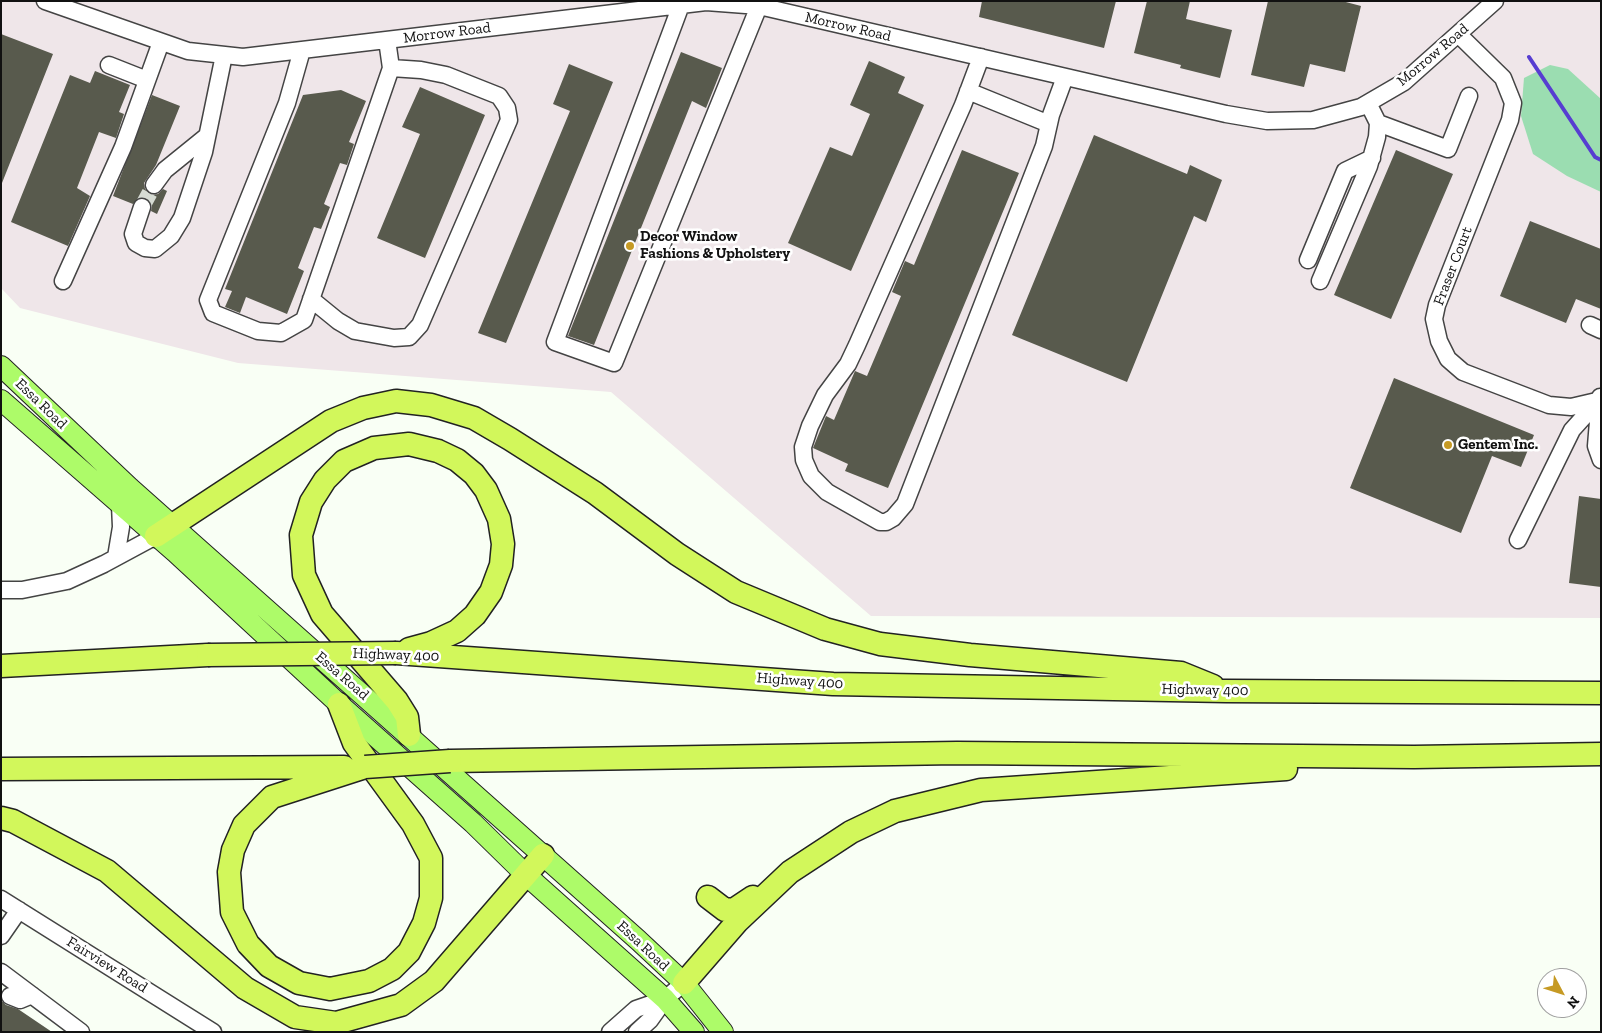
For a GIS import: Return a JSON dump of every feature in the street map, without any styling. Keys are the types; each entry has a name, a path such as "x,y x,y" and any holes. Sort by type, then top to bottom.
{"highway":[{"path":"164,531 331,421 363,408 396,402 431,405 474,418 510,440 595,493 676,554 736,592 825,628 880,644 961,654 1181,673 1226,690"},
{"path":"396,653 431,643 457,631 475,615 492,592 501,565 503,544 499,519 486,490 474,474 458,460 438,451 409,444 374,448 344,461 325,480 311,502 300,534 304,575 322,614 397,701 407,717 409,735"},
{"name":"Highway 400","path":"1,666 208,655 396,653 833,684 1601,693"},
{"path":"339,704 354,743 413,824 431,858 431,898 424,923 409,952 392,968 369,981 330,989 300,983 269,966 248,944 232,912 229,872 233,850 244,825 272,797 365,767"},
{"path":"1,769 365,767 450,762 957,753 1414,757 1601,754"},
{"path":"684,983 737,922 790,872 851,832 895,811 981,790 1294,769 1414,757"},
{"path":"1,818 107,871 245,988 295,1017 336,1023 401,1005 434,981 543,855"},
{"path":"708,897 725,910 736,909 748,901 771,879 790,872"}],"main road":[{"name":"Essa Road","path":"1,366 339,704 473,823 526,875 665,999 694,1032"},
{"name":"Essa Road","path":"1,400 120,505 164,531 409,735 684,983 723,1032"}],"street":[{"name":"Morrow Road","path":"45,1 188,51 243,57 706,2 759,6 1226,114 1267,121 1313,120 1361,107 1404,82 1495,1"},
{"path":"681,5 555,342 614,363 759,6"},
{"name":"Fraser Court","path":"1459,35 1503,78 1513,103 1510,120 1437,305 1434,319 1439,341 1448,359 1463,372 1549,405 1571,407 1600,398"},
{"path":"302,50 286,103 208,300 212,313 258,331 281,333 304,320 391,68 387,40"},
{"path":"63,281 123,147 161,42"},
{"path":"142,207 132,234 136,243 145,248 155,249 171,236 182,218 207,136 224,55"},
{"path":"981,57 968,91 857,345 848,364 825,395 810,426 803,447 804,460 811,476 822,486 880,522 893,518 905,504 1044,146 1049,124 1065,77"},
{"path":"109,65 147,80"},
{"path":"311,299 338,321 355,331 394,338 409,337 420,325 509,120 507,108 499,96 446,76 421,70 391,68"},
{"path":"968,91 1049,124"},
{"path":"1378,123 1448,149 1469,96"},
{"path":"1320,281 1372,158 1378,137 1378,123 1368,103"},
{"path":"154,186 165,170 207,136"},
{"path":"1308,260 1345,171 1372,158"},
{"path":"1322,225 1341,232"},
{"path":"1600,398 1596,446 1601,460"},
{"path":"1518,540 1572,430 1600,398"},
{"path":"116,557 121,527 120,505"},
{"path":"1,590 22,590 67,581 164,531"},
{"name":"Fairview Road","path":"1,899 213,1032"},
{"path":"1,936 19,910"},
{"path":"1,972 82,1032"},
{"name":"Essa Road","path":"665,999 684,983"},
{"path":"10,996 20,1000 32,995"},
{"path":"610,1032 636,1009 665,999"},
{"path":"637,1032 650,1020 665,999"}],"shaded area":[{"path":"1,1 1601,1 1601,618 871,616 611,392 238,363 20,308 1,288"}],"green space":[{"path":"1550,65 1568,69 1601,99 1601,192 1567,176 1533,154 1521,116 1524,78"}],"building":[{"path":"982,1 1116,1 1104,48 979,17"},
{"path":"1147,1 1190,1 1186,19 1232,30 1220,78 1180,68 1181,65 1134,53"},
{"path":"1268,1 1342,1 1361,6 1345,72 1310,64 1304,87 1251,75"},
{"path":"1,34 53,54 2,183 1,183"},
{"path":"681,52 722,68 706,108 692,101 594,345 568,336"},
{"path":"869,61 905,77 898,93 924,105 851,271 788,243 830,147 852,156 870,114 850,105"},
{"path":"569,64 613,82 506,343 478,333 570,111 553,104"},
{"path":"95,71 130,85 119,112 124,114 116,138 99,132 77,188 90,196 68,246 11,222 70,75 90,83"},
{"path":"420,87 485,115 425,258 377,238 420,134 402,127"},
{"path":"341,90 366,101 349,142 354,144 347,165 340,163 324,204 330,207 321,229 314,227 298,268 304,271 287,314 246,297 240,313 225,307 232,291 225,289 303,95"},
{"path":"152,95 180,106 156,165 144,183 145,189 152,195 158,194 163,189 167,191 157,214 151,211 152,205 146,198 140,197 133,204 113,196"},
{"path":"1094,135 1187,174 1190,165 1222,180 1206,222 1194,216 1127,382 1012,335"},
{"path":"962,150 1019,173 888,488 845,471 848,464 813,448 826,416 834,420 855,371 867,376 901,296 892,292 905,261 914,265"},
{"path":"1396,150 1453,174 1391,319 1334,295"},
{"path":"1530,221 1601,249 1601,309 1576,299 1566,323 1500,296"},
{"name":"Gentem Inc.","path":"1394,378 1534,435 1521,467 1492,456 1461,533 1350,488"},
{"path":"1579,496 1601,499 1601,587 1569,583"},
{"path":"1,1000 6,1005 18,1009 52,1032 1,1032"}],"waterway":[{"path":"1529,57 1595,157 1601,160"}],"tunnel":[{"path":"142,207 154,185"}],"place":[{"name":"Decor Window Fashions & Upholstery","path":"630,246"},
{"name":"Gentem Inc.","path":"1448,445"}]}
